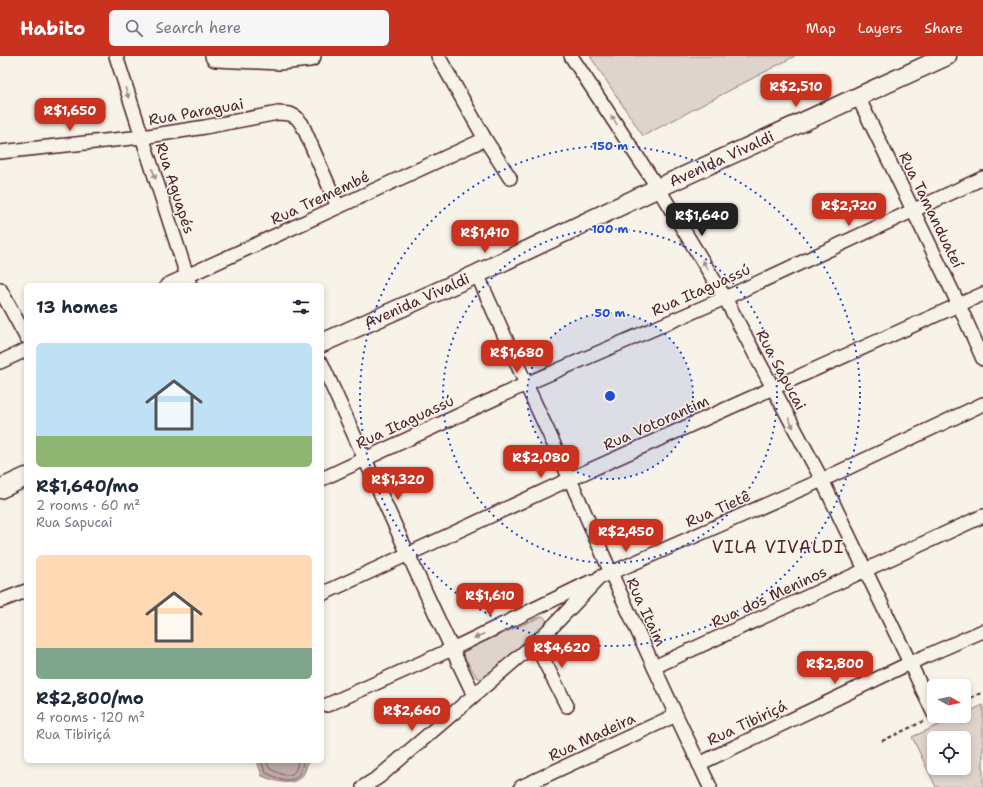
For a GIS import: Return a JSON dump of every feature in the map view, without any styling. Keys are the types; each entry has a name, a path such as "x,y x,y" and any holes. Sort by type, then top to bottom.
{"main road":[{"path":"216,56 279,59 310,56"}],"street":[{"name":"Rua Aguapés","path":"116,56 188,281"},
{"path":"438,56 485,139 510,178"},
{"name":"Rua Sapucai","path":"571,56 658,188 725,298 822,480 910,663 927,707"},
{"name":"Avenida Vivaldi","path":"324,342 477,274 658,188 947,56"},
{"name":"Rua Tamanduateí","path":"858,97 914,210 983,359"},
{"name":"Rua Paraguai","path":"0,152 142,137 278,113 290,114 296,117 302,124 338,208"},
{"name":"Rua Tremembé","path":"178,283 188,281 485,139"},
{"name":"Rua Itaguassú","path":"324,478 526,384 725,298 983,178"},
{"name":"Rua Itaim","path":"477,274 570,479 605,575 654,667 710,787"},
{"path":"0,289 24,333"},
{"name":"Rua Votorantim","path":"324,593 570,479 983,294"},
{"path":"0,362 24,351"},
{"path":"324,368 474,695"},
{"name":"Rua Tietê","path":"363,787 382,782 474,695 554,626 605,575 822,480 983,404"},
{"path":"0,489 24,478"},
{"name":"Rua dos Meninos","path":"654,667 983,516"},
{"path":"327,704 452,649 605,575"},
{"path":"0,601 24,592"},
{"path":"540,607 552,616 554,626"},
{"name":"Rua Tibiriçá","path":"699,764 910,663 983,631"},
{"path":"535,643 567,706"},
{"name":"Rua Madeira","path":"521,787 676,715"}],"path":[{"path":"971,698 983,692"},
{"path":"882,741 927,719"}],"shaded area":[{"path":"590,56 795,56 643,136"},
{"path":"543,616 547,621 546,624 483,679 476,676 461,652"},
{"path":"983,705 983,787 936,787 930,775 971,775 971,731 927,731 927,768 912,737 943,723 971,723 971,711"}],"water":[{"path":"258,763 308,763 302,776 292,782 277,781 262,776"}],"district":[{"name":"VILA VIVALDI","path":"778,547"}]}
